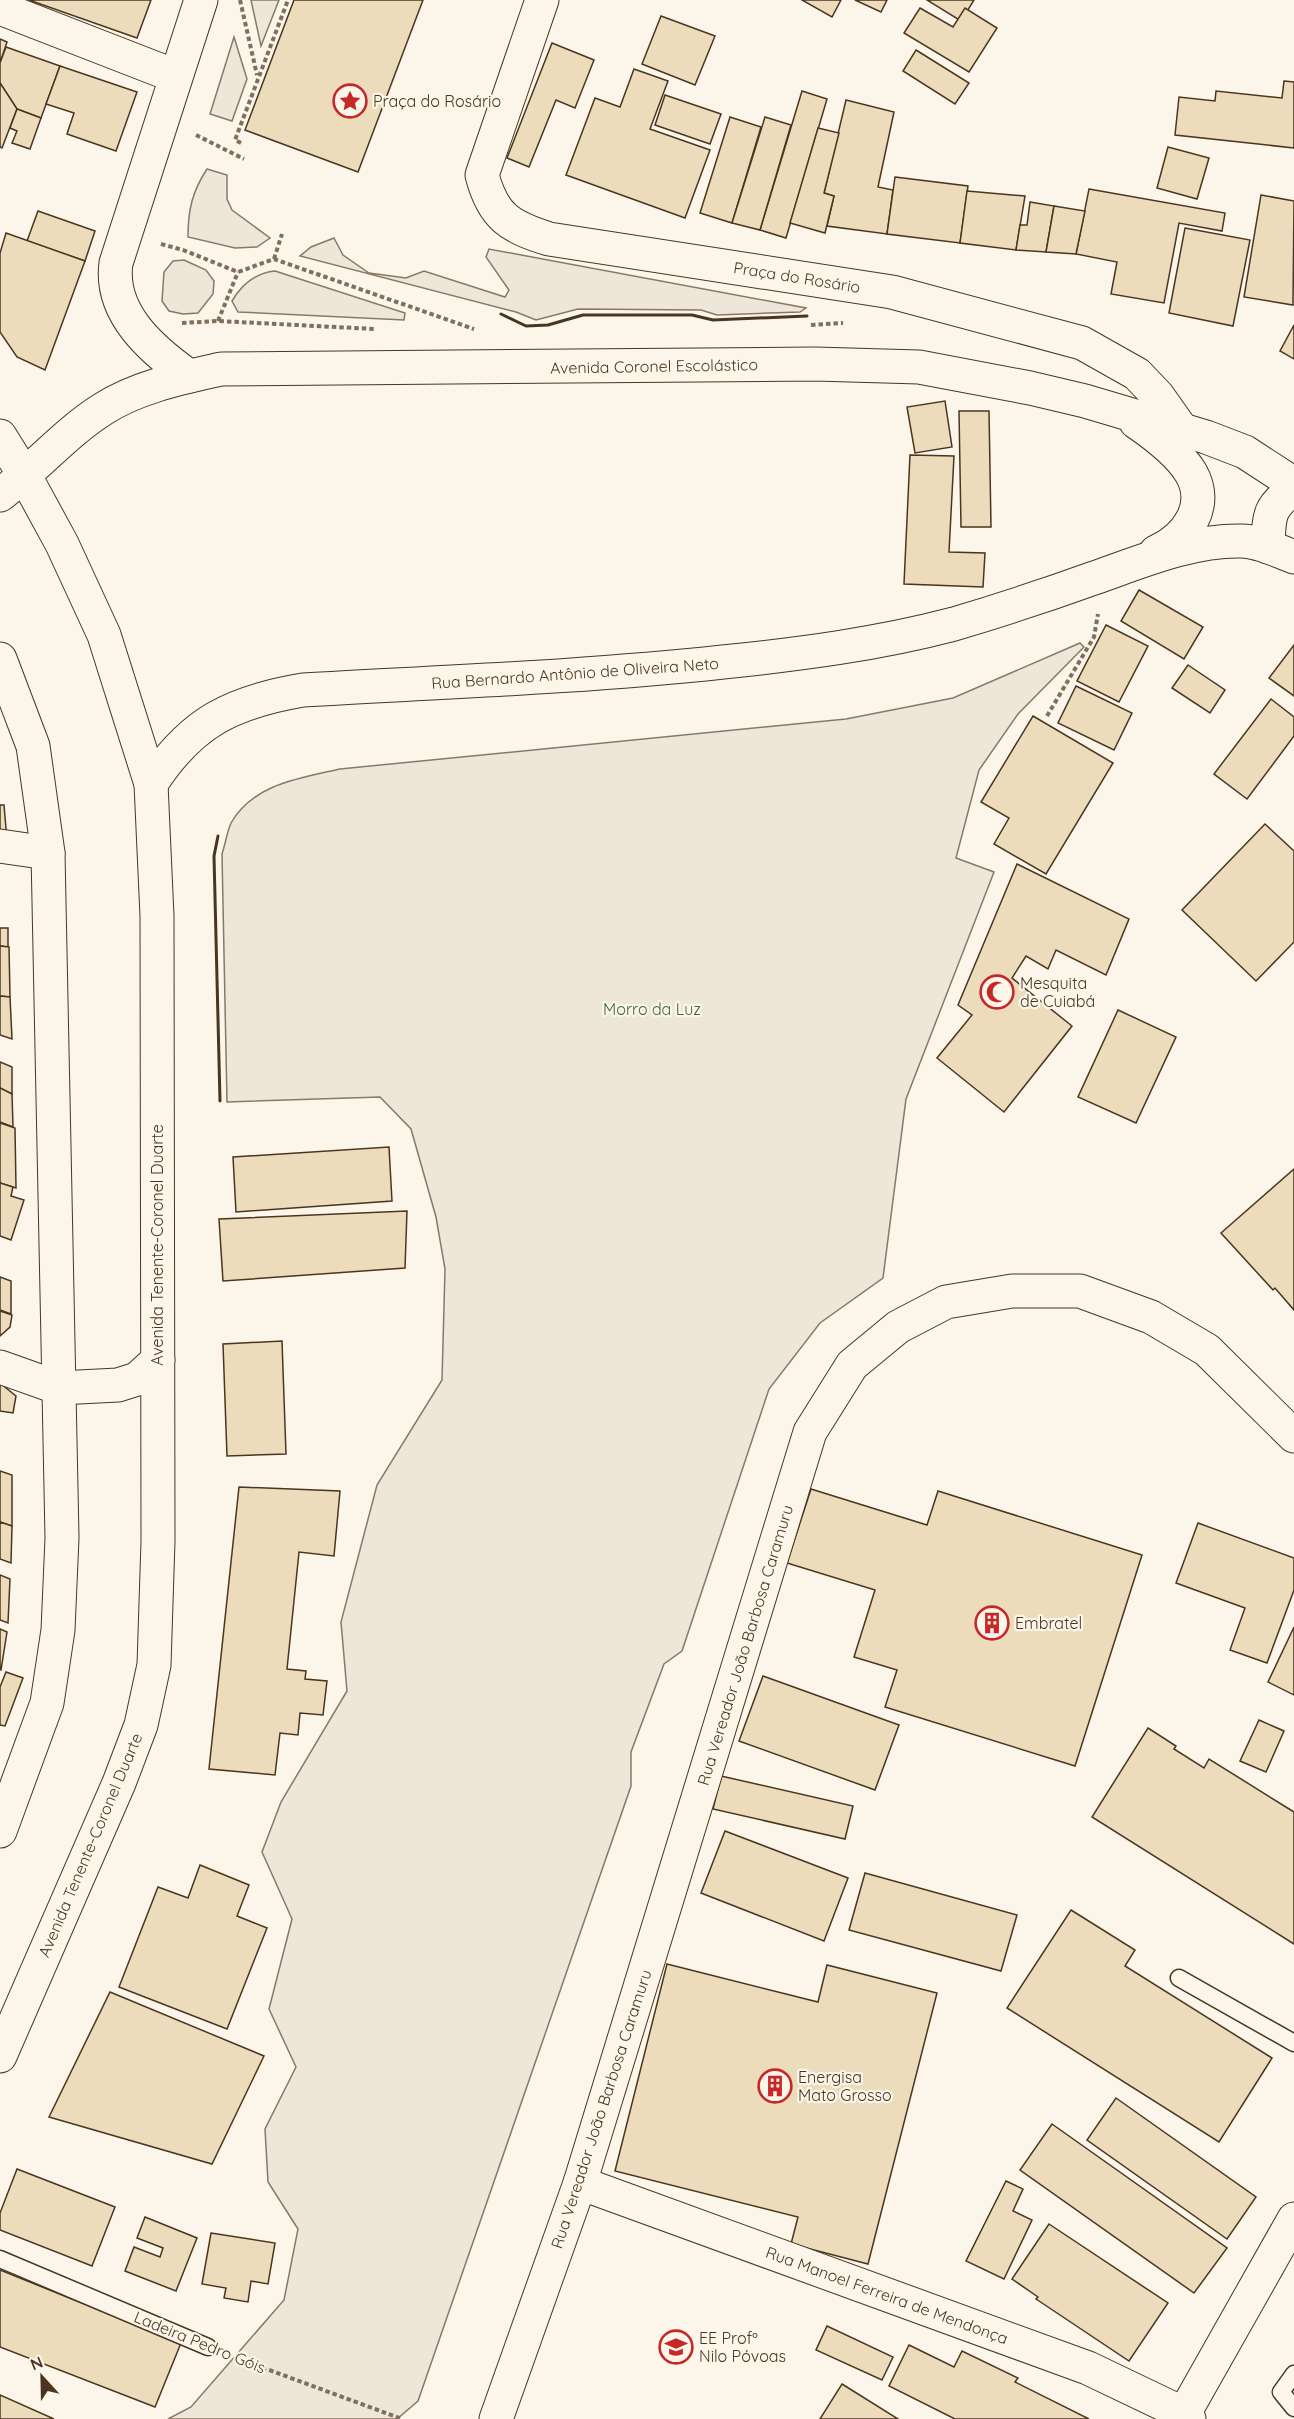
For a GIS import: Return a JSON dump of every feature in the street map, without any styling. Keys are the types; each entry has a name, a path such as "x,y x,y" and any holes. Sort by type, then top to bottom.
{"main road":[{"path":"189,376 152,349 136,330 123,305 114,276 116,263 201,0"},
{"name":"Praça do Rosário","path":"542,0 482,175 487,196 500,215 521,231 549,239 892,292 1082,343 1137,374 1158,396 1182,430"},
{"path":"0,8 175,76"},
{"name":"Avenida Coronel Escolástico","path":"13,485 103,409 125,397 189,376 221,369 875,365 919,367 1030,388 1122,411 1239,449 1294,484"},
{"path":"1108,573 1165,549 1187,531 1196,512 1196,485 1191,473 1181,460 1122,411"},
{"name":"Avenida Tenente-Coronel Duarte","path":"0,436 13,485 62,544 104,635 151,784 157,916 158,1360 158,1541 154,1665 141,1725 119,1783 0,2056"},
{"path":"1281,552 1269,518 1273,506 1294,489"},
{"name":"Rua Bernardo Antônio de Oliveira Neto","path":"151,784 163,766 191,735 226,713 271,696 303,690 638,671 798,654 877,642 1008,609 1178,551 1242,541 1281,552"},
{"path":"0,659 33,746 48,853 62,1538 58,1630 47,1704 0,1831"},
{"path":"0,846 48,853"},
{"name":"Rua Vereador João Barbosa Caramuru","path":"496,2419 580,2183 810,1432 852,1365 898,1327 946,1302 1012,1291 1080,1291 1151,1317 1207,1350 1294,1436"},
{"path":"0,1366 59,1388 123,1385 136,1379 158,1360"},
{"name":"Rua Manoel Ferreira de Mendonça","path":"580,2183 1088,2368 1184,2417"},
{"path":"1184,2417 1294,2219"}],"lane":[{"path":"1179,1978 1294,2043"},
{"name":"Ladeira Pedro Góis","path":"0,2259 208,2347"},
{"path":"1294,2374 1281,2392 1294,2408"}],"path":[{"path":"236,11 240,0"},
{"path":"240,0 257,76"},
{"path":"241,143 235,140 257,76 288,0"},
{"path":"192,146 196,135 244,159"},
{"path":"158,254 164,233"},
{"path":"274,259 282,234"},
{"path":"160,244 183,250 238,272 274,259 478,332 466,333"},
{"path":"218,321 238,272"},
{"path":"179,322 190,324 218,321 383,329"},
{"path":"1047,716 1094,637 1108,573"},
{"name":"Ladeira Pedro Góis","path":"208,2347 402,2419"}],"green space":[{"path":"251,0 279,0 261,46"},
{"path":"234,37 247,79 232,121 210,114"},
{"path":"207,169 227,175 227,199 232,210 270,238 257,247 235,248 188,237 192,202"},
{"path":"334,238 343,255 369,273 406,278 424,271 505,297 509,290 486,257 489,249 806,308 800,312 717,315 701,310 578,309 536,320 516,312 300,256 311,247"},
{"path":"184,260 206,270 214,281 213,294 198,313 183,314 169,311 162,301 164,272 173,261"},
{"path":"275,271 405,313 404,320 238,312 232,301 240,289 255,277"},
{"name":"Morro da Luz","path":"1080,643 1084,647 1018,714 979,770 956,858 994,872 906,1099 883,1278 820,1323 769,1389 682,1651 664,1664 631,1752 631,1786 418,2401 397,2419 168,2419 191,2407 284,2300 298,2229 268,2182 265,2129 296,2067 269,2009 292,1919 262,1852 281,1802 347,1691 341,1622 377,1485 442,1380 445,1269 436,1217 411,1129 380,1097 227,1102 222,854 231,823 240,810 265,791 294,780 340,769 846,719 953,698"}],"building":[{"path":"29,0 151,0 137,38"},
{"path":"294,0 423,0 358,172 245,130"},
{"path":"802,0 841,0 832,17"},
{"path":"855,0 887,0 881,12"},
{"path":"927,0 974,0 961,21"},
{"path":"920,8 953,27 965,8 997,28 969,72 904,33"},
{"path":"661,16 715,36 695,85 642,64"},
{"path":"0,39 7,42 0,63"},
{"path":"552,43 594,60 575,108 556,100 529,167 507,158"},
{"path":"6,47 60,66 41,118 17,109 0,83 0,63"},
{"path":"916,50 969,83 955,104 903,71"},
{"path":"60,66 137,92 116,151 67,134 74,113 46,104"},
{"path":"634,69 668,81 650,129 710,150 685,218 566,175 595,98 620,107"},
{"path":"1284,81 1294,82 1294,148 1175,135 1179,97 1215,101 1216,91 1282,98"},
{"path":"0,83 17,109 2,148 0,147"},
{"path":"802,91 827,99 786,238 760,230"},
{"path":"665,95 721,114 710,144 655,125"},
{"path":"846,100 894,112 878,187 893,190 887,234 827,226 834,196 824,193"},
{"path":"17,109 41,118 30,149 12,143 17,131 10,128"},
{"path":"730,117 761,127 732,223 700,213"},
{"path":"765,117 791,125 760,230 732,223"},
{"path":"818,128 839,133 824,193 834,196 825,233 790,223"},
{"path":"1168,147 1209,158 1197,199 1157,188"},
{"path":"895,177 968,186 960,243 887,234"},
{"path":"1089,189 1225,213 1222,231 1179,223 1164,303 1111,294 1117,262 1076,254"},
{"path":"967,191 1025,196 1016,250 960,243"},
{"path":"1261,195 1294,201 1293,305 1244,297"},
{"path":"1030,202 1054,206 1046,252 1016,250 1020,225 1027,225"},
{"path":"1054,206 1085,211 1076,254 1046,252"},
{"path":"38,211 95,231 85,261 27,241"},
{"path":"1185,228 1250,240 1233,326 1169,313"},
{"path":"6,233 85,261 45,370 17,357 0,332 0,253"},
{"path":"1294,325 1294,359 1280,351"},
{"path":"945,401 952,447 915,453 907,407"},
{"path":"959,411 989,411 991,527 961,527"},
{"path":"910,455 954,456 949,552 985,553 983,587 904,584"},
{"path":"1139,590 1203,627 1184,659 1121,621"},
{"path":"1106,625 1148,646 1119,702 1077,681"},
{"path":"1294,645 1294,696 1269,678"},
{"path":"1188,665 1225,690 1210,713 1172,688"},
{"path":"1076,686 1132,713 1114,750 1058,723"},
{"path":"1271,699 1294,717 1294,736 1247,799 1214,774"},
{"path":"1033,716 1113,763 1046,874 994,844 1009,818 981,802"},
{"path":"0,805 4,805 7,840 0,839"},
{"path":"1265,824 1294,851 1294,942 1256,981 1182,910"},
{"name":"Mesquita de Cuiabá","path":"1017,864 1129,919 1106,975 1056,950 1048,969 1026,956 1012,978 1072,1026 1004,1112 937,1058 972,1015 958,1005"},
{"path":"0,928 8,928 8,947 0,946"},
{"path":"0,946 9,947 10,997 0,996"},
{"path":"0,996 10,997 12,1039 0,1035"},
{"path":"1118,1010 1176,1037 1136,1123 1078,1097"},
{"path":"0,1062 12,1067 12,1094 0,1088"},
{"path":"0,1088 12,1094 13,1127 0,1122"},
{"path":"0,1123 15,1128 16,1188 0,1183"},
{"path":"389,1147 392,1201 236,1212 233,1157"},
{"path":"1294,1169 1294,1310 1221,1233"},
{"path":"0,1183 13,1187 11,1196 24,1200 11,1240 0,1236"},
{"path":"407,1211 405,1268 223,1281 219,1219"},
{"path":"0,1277 11,1281 11,1314 0,1310"},
{"path":"0,1311 12,1315 10,1327 0,1336"},
{"path":"282,1341 286,1454 227,1456 223,1344"},
{"path":"0,1383 16,1396 13,1413 0,1411"},
{"path":"0,1471 12,1475 12,1526 0,1522"},
{"path":"239,1487 340,1491 334,1556 299,1552 287,1669 306,1671 305,1679 327,1681 323,1715 300,1713 298,1735 280,1733 275,1775 209,1769"},
{"name":"Embratel","path":"811,1489 927,1525 938,1491 1142,1555 1075,1766 885,1707 897,1670 854,1657 875,1590 787,1563"},
{"path":"0,1522 12,1526 11,1563 0,1559"},
{"path":"1198,1523 1294,1558 1294,1590 1267,1663 1230,1650 1245,1608 1176,1583"},
{"path":"0,1575 10,1579 8,1623 0,1620"},
{"path":"1294,1627 1294,1695 1268,1682"},
{"path":"0,1629 7,1632 1,1670 0,1669"},
{"path":"6,1672 23,1678 5,1726 0,1725 0,1687"},
{"path":"763,1676 899,1725 875,1790 739,1741"},
{"path":"1259,1720 1284,1731 1266,1772 1240,1761"},
{"path":"1148,1728 1176,1746 1174,1749 1204,1768 1209,1759 1294,1812 1294,1944 1092,1817"},
{"path":"721,1776 853,1806 845,1839 713,1809"},
{"path":"725,1831 848,1878 824,1941 701,1893"},
{"path":"200,1865 249,1885 237,1916 267,1928 227,2029 119,1987 158,1887 188,1898"},
{"path":"865,1873 1017,1915 1001,1971 849,1930"},
{"path":"1071,1910 1135,1950 1125,1966 1272,2058 1219,2142 1007,2008"},
{"name":"Energisa Mato Grosso","path":"667,1964 818,2002 827,1965 937,1993 868,2264 791,2244 798,2217 615,2171"},
{"path":"110,1992 264,2056 212,2164 49,2117"},
{"path":"1116,2098 1256,2197 1227,2239 1087,2140"},
{"path":"1052,2124 1227,2248 1194,2293 1020,2170"},
{"path":"17,2169 115,2207 92,2266 0,2230 0,2213"},
{"path":"1006,2181 1023,2189 1013,2211 1032,2220 1004,2279 966,2261"},
{"path":"145,2217 197,2238 176,2291 125,2271 134,2247 160,2257 163,2248 137,2238"},
{"path":"1049,2224 1168,2303 1129,2361 1036,2299 1038,2297 1012,2279"},
{"path":"211,2233 275,2243 268,2284 251,2281 248,2302 224,2298 226,2288 202,2284"},
{"path":"0,2270 181,2343 155,2407 0,2347"},
{"path":"827,2326 893,2357 882,2380 816,2350"},
{"path":"909,2345 954,2367 962,2351 1018,2378 1015,2382 1089,2419 955,2419 889,2386"},
{"path":"842,2384 898,2419 820,2419"},
{"path":"0,2395 54,2419 0,2419"}],"wall":[{"path":"501,314 526,326 548,325 583,315 692,315 713,320 807,316"},
{"path":"218,836 214,856 220,1101"}],"place":[{"name":"Praça do Rosário","path":"350,101"},
{"name":"Mesquita de Cuiabá","path":"997,992"},
{"name":"Embratel","path":"992,1623"},
{"name":"Energisa Mato Grosso","path":"775,2086"},
{"name":"EE Profº Nilo Póvoas","path":"676,2347"}]}
